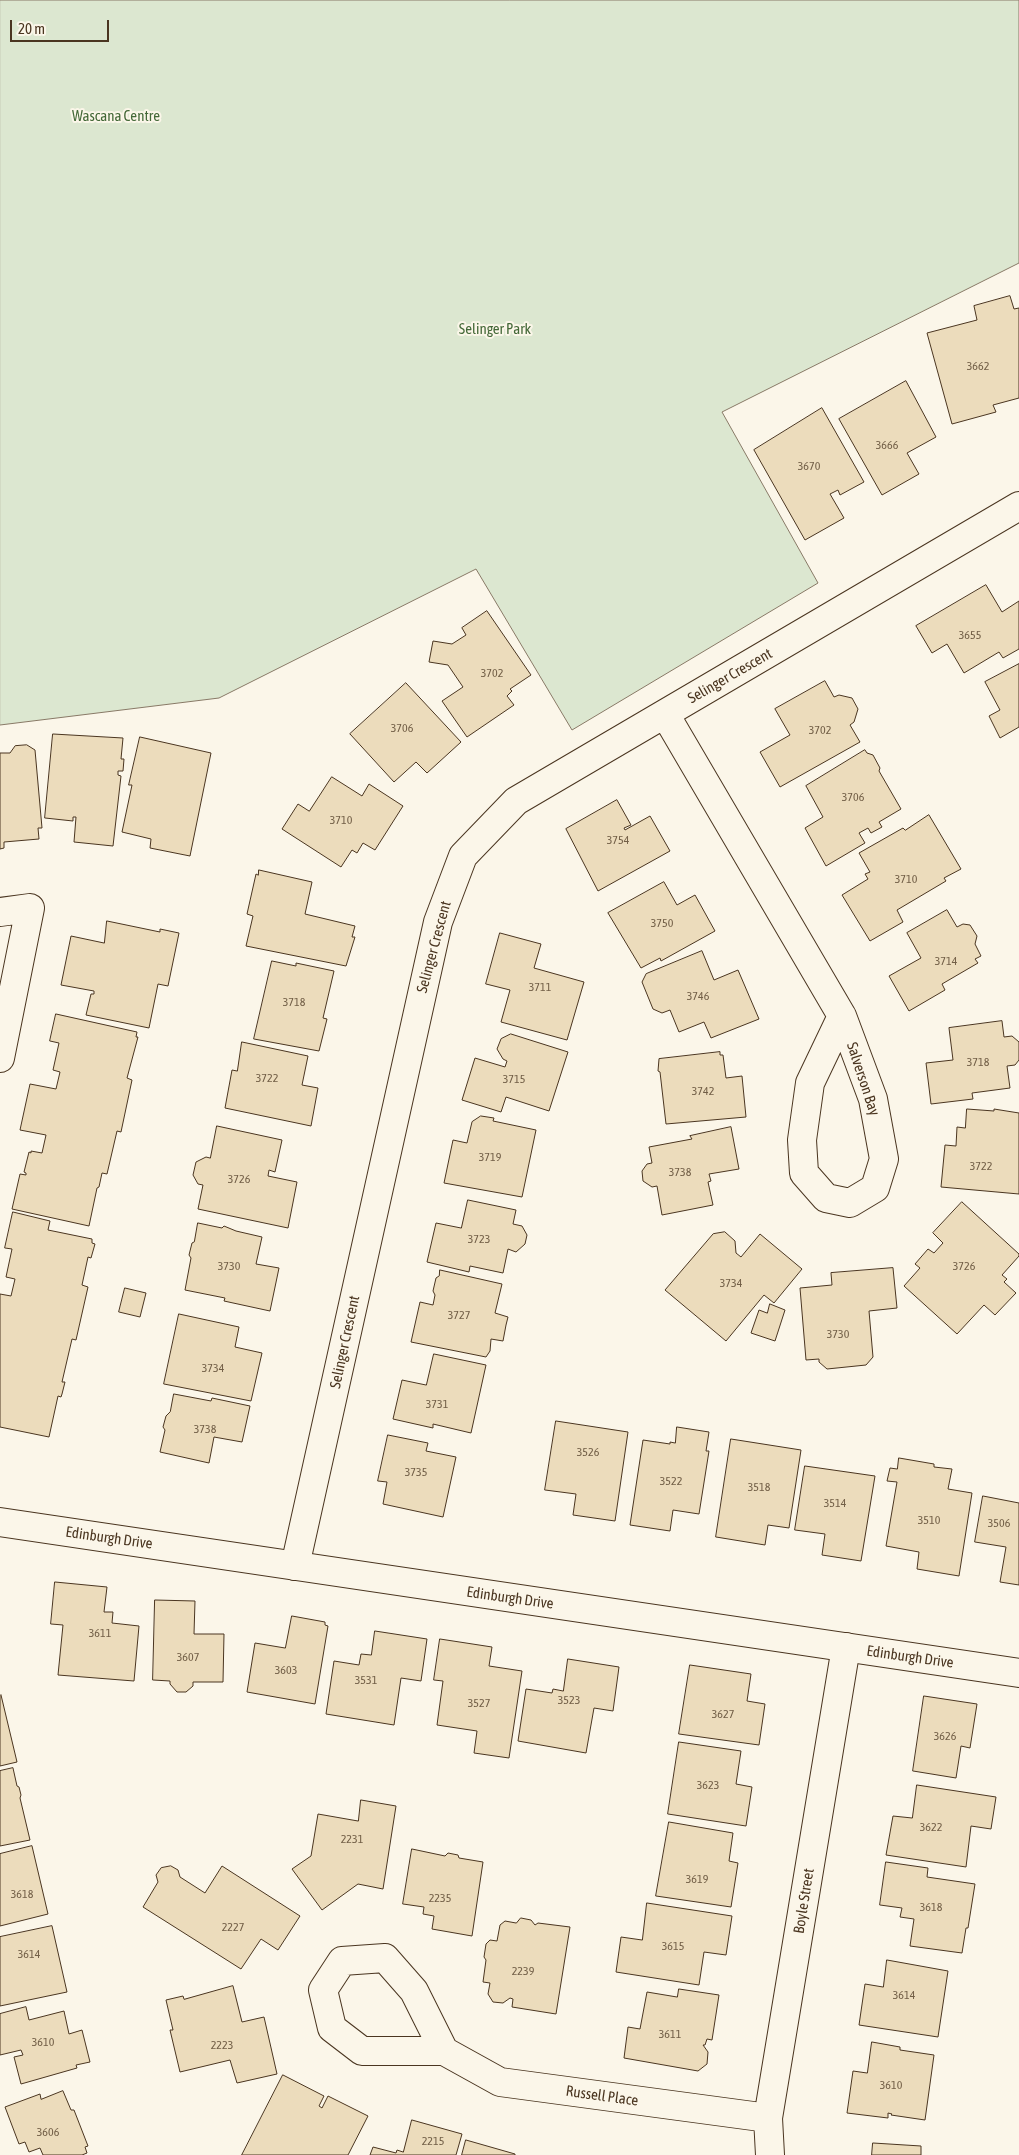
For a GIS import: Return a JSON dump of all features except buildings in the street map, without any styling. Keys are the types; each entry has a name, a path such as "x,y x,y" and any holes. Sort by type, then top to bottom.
{"street":[{"name":"Selinger Crescent","path":"295,1566 438,922 463,856 516,801 1019,506"},
{"name":"Salverson Bay","path":"665,714 842,1016 873,1099 884,1159 875,1188 850,1203 826,1198 804,1173 802,1140 810,1083 842,1016"},
{"path":"0,912 30,908 0,1058"},
{"name":"Edinburgh Drive","path":"0,1522 1019,1673"},
{"name":"Boyle Street","path":"770,2155 768,2118 846,1647"},
{"name":"Russell Place","path":"444,2051 414,1991 385,1958 342,1961 323,1990 332,2028 362,2051 444,2051 500,2082 768,2118"}],"green space":[{"name":"Selinger Park","path":"0,0 1019,0 1019,263 722,412 818,583 572,730 476,569 219,698 0,725"}],"park label":[{"name":"Wascana Centre","path":"116,116"}]}
